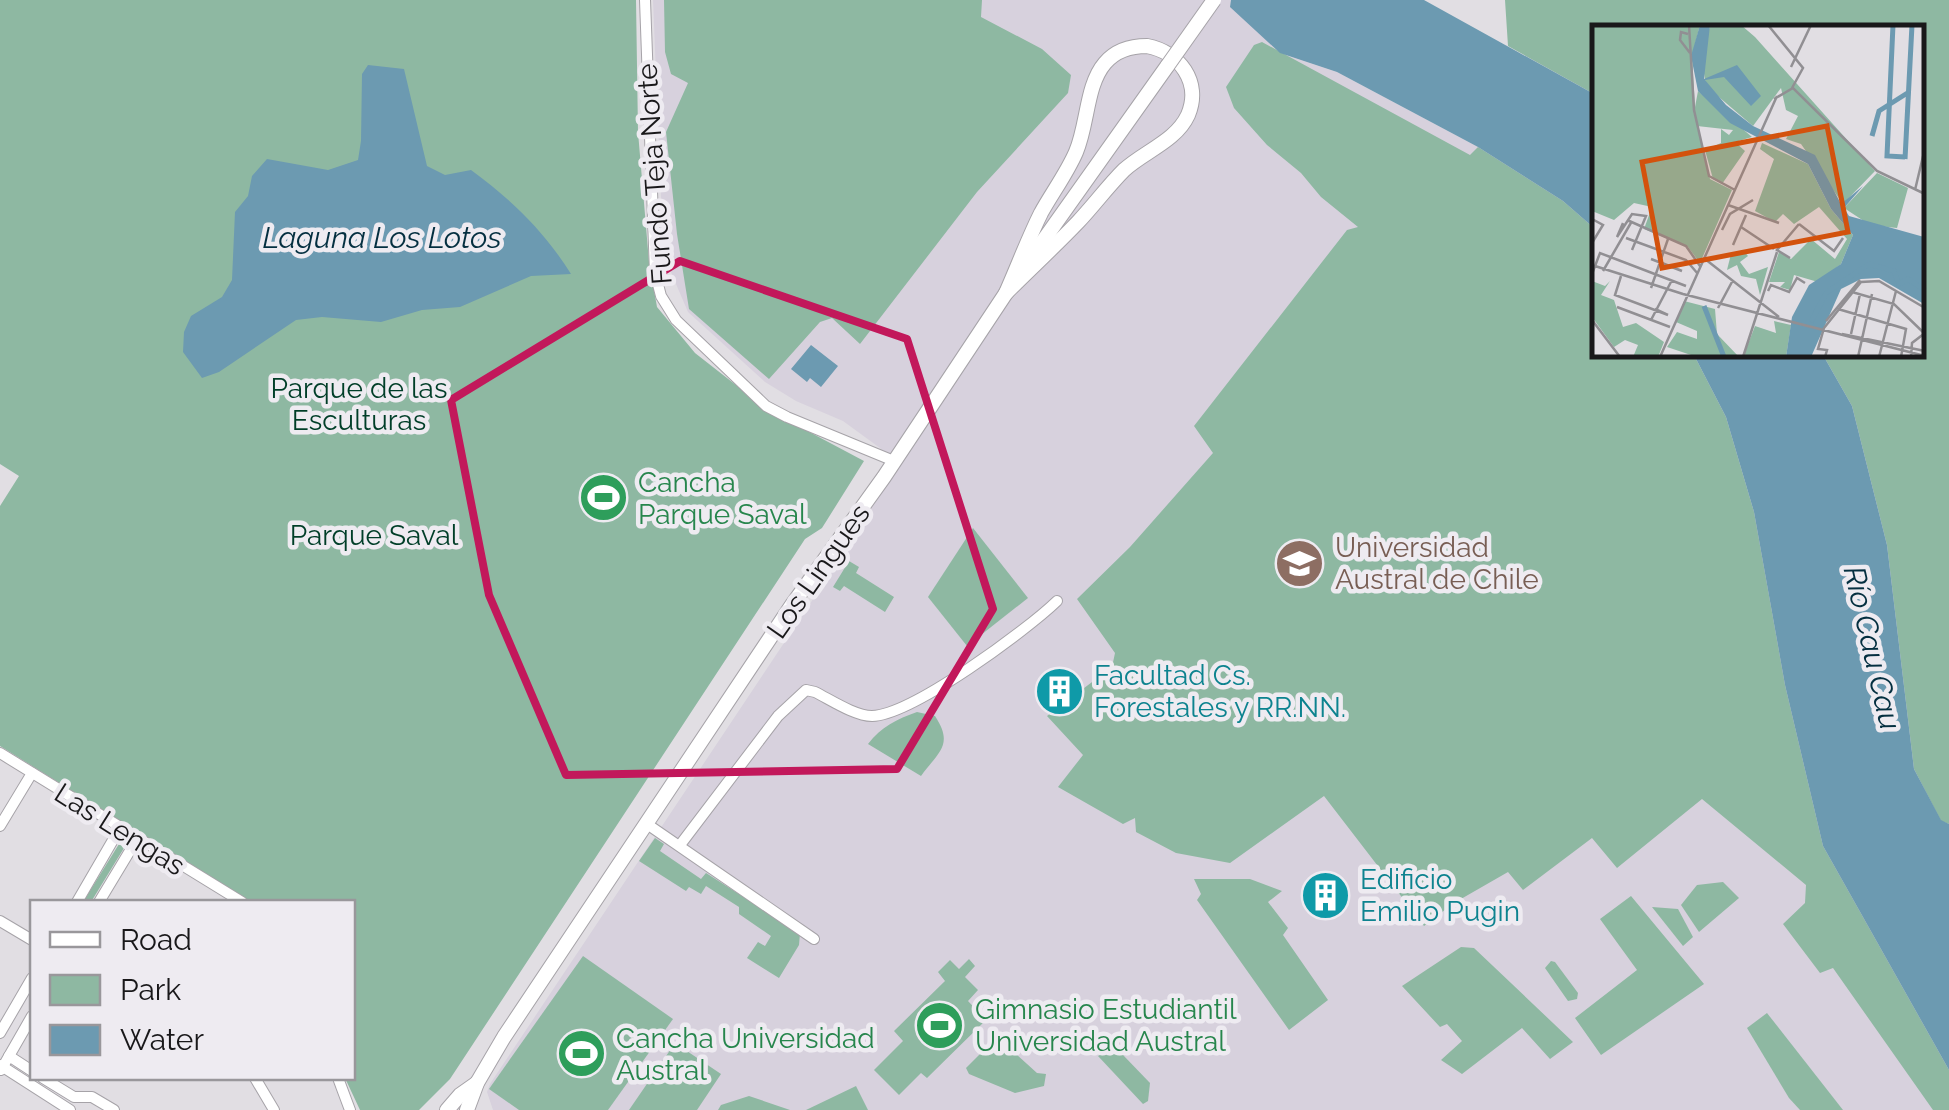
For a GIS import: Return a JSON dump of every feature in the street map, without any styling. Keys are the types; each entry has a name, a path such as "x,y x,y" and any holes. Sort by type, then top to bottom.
{"main road":[{"name":"Los Lingues","path":"467,1110 477,1082 504,1037 792,606 1006,292 1214,0"},
{"path":"1138,46 1171,55 1187,74 1192,90 1184,122 1171,137 1143,153 1122,172 1079,221 1006,292 1039,217 1075,155 1088,122 1093,85 1102,67 1122,50 1138,46"},
{"name":"Los Lingues","path":"447,1110 477,1082"}],"street":[{"name":"Fundo Teja Norte","path":"645,0 655,274 666,306 766,406 894,461"},
{"path":"680,845 798,694 814,692 871,716 892,710 936,691 1057,601"},
{"name":"Las Lengas","path":"0,754 226,899"},
{"path":"0,826 32,774"},
{"path":"647,824 814,939"},
{"path":"77,900 120,828"},
{"path":"101,900 136,840"},
{"path":"0,921 30,939"},
{"path":"0,1032 30,981"},
{"path":"30,1019 1,1068 71,1105"},
{"path":"9,1056 30,1070"},
{"path":"45,1080 71,1105"},
{"path":"260,1080 274,1110"},
{"path":"339,1080 350,1110"},
{"path":"71,1105 92,1096 114,1110"}],"highlighted area":[{"path":"680,261 907,339 993,609 897,769 566,775 489,595 451,400"}],"shaded area":[{"name":"Universidad Austral de Chile","path":"653,0 1231,0 1231,7 1280,53 1337,72 1478,147 1563,201 1592,226 1592,358 1695,358 1754,512 1785,685 1823,846 1949,1070 1949,1110 493,1110 487,1092 490,1084 897,468 880,448 843,421 796,401 765,382 688,312 670,270 661,197"}],"green space":[{"name":"Parque Saval","path":"0,0 636,0 638,132 649,262 657,307 695,353 768,410 864,461 822,528 805,539 450,1079 419,1110 360,1110 346,1080 355,1080 355,900 247,900 0,746 0,506 19,476 0,464"},
{"path":"664,0 982,0 981,17 1042,49 1071,75 1068,93 977,192 860,344 832,318 820,322 769,379 689,309 666,132 688,83 671,74 665,52"},
{"path":"1505,0 1949,0 1949,824 1941,821 1914,769 1887,545 1852,406 1825,358 1924,358 1924,25 1592,25 1592,93 1508,46"},
{"path":"1262,42 1470,155 1478,147 1563,201 1592,226 1592,358 1696,358 1726,417 1754,512 1785,685 1823,846 1949,1070 1949,1110 1933,1110 1833,968 1820,973 1783,924 1805,903 1806,885 1702,799 1617,868 1592,838 1523,890 1508,872 1454,903 1424,926 1324,796 1230,863 1176,853 1136,832 1135,818 1123,824 1058,787 1083,755 1047,716 1112,667 1115,653 1077,599 1130,547 1213,453 1194,426 1347,230 1358,227 1321,197 1234,108 1226,87 1254,45"},
{"path":"973,528 1028,598 967,646 928,597"},
{"path":"849,561 859,567 856,573 894,597 885,612 844,586 840,591 833,587"},
{"path":"917,712 935,716 944,741 921,776 868,744 890,724"},
{"path":"655,838 664,844 660,851 701,879 706,873 800,933 799,945 779,978 747,958 758,942 765,946 771,936 739,914 739,907 706,886 701,894 689,887 686,891 639,861"},
{"path":"119,844 124,848 92,900 84,900"},
{"path":"1194,879 1250,879 1282,891 1268,902 1288,928 1283,935 1328,1000 1289,1030 1197,900 1201,894"},
{"path":"1723,882 1739,898 1699,932 1681,905 1697,885"},
{"path":"1631,896 1704,984 1601,1055 1575,1018 1637,970 1600,919"},
{"path":"1652,907 1678,909 1693,937 1683,946"},
{"path":"1461,947 1474,948 1573,1042 1550,1059 1522,1028 1462,1074 1441,1060 1462,1041 1447,1024 1440,1027 1402,986"},
{"name":"Cancha Universidad Austral","path":"583,956 673,1019 608,1110 519,1110 489,1089"},
{"name":"Gimnasio Estudiantil Universidad Austral","path":"969,959 975,966 965,977 978,990 968,1001 986,1020 927,1078 921,1073 899,1095 874,1070 903,1041 894,1031 945,981 938,972 950,960 959,969"},
{"path":"1551,961 1578,993 1577,999 1568,1001 1545,968"},
{"path":"1767,1013 1843,1110 1800,1110 1789,1098 1747,1028"},
{"path":"997,1037 1037,1073 1046,1074 1044,1086 1015,1093 969,1074 966,1068"},
{"path":"675,1043 721,1074 697,1110 629,1110"},
{"path":"1108,1051 1123,1055 1150,1083 1148,1101 1143,1104 1098,1056"},
{"path":"856,1086 868,1110 806,1110"},
{"path":"749,1096 790,1110 718,1110 721,1105"}],"water":[{"path":"1231,0 1424,0 1592,93 1592,226 1563,201 1478,147 1337,72 1280,53 1230,7"},
{"name":"Laguna Los Lotos","path":"368,65 404,69 427,166 445,175 471,170 526,217 571,274 531,276 460,307 422,310 381,322 322,317 296,320 219,372 202,378 183,352 184,332 191,316 222,297 232,280 235,212 248,196 252,176 267,159 328,170 358,160 362,74"},
{"path":"811,345 838,366 821,387 791,369"},
{"name":"Río Cau Cau","path":"1696,358 1825,358 1852,406 1887,545 1914,769 1941,820 1949,824 1949,1070 1823,846 1785,685 1754,512 1726,417"}],"place":[{"name":"Cancha Parque Saval","path":"603,498"},
{"name":"Universidad Austral de Chile","path":"1300,563"},
{"name":"Facultad Cs. Forestales y RR.NN.","path":"1059,691"},
{"name":"Edificio Emilio Pugin","path":"1325,895"},
{"name":"Gimnasio Estudiantil Universidad Austral","path":"940,1025"},
{"name":"Cancha Universidad Austral","path":"581,1054"}],"park label":[{"name":"Parque de las Esculturas","path":"359,404"}]}
